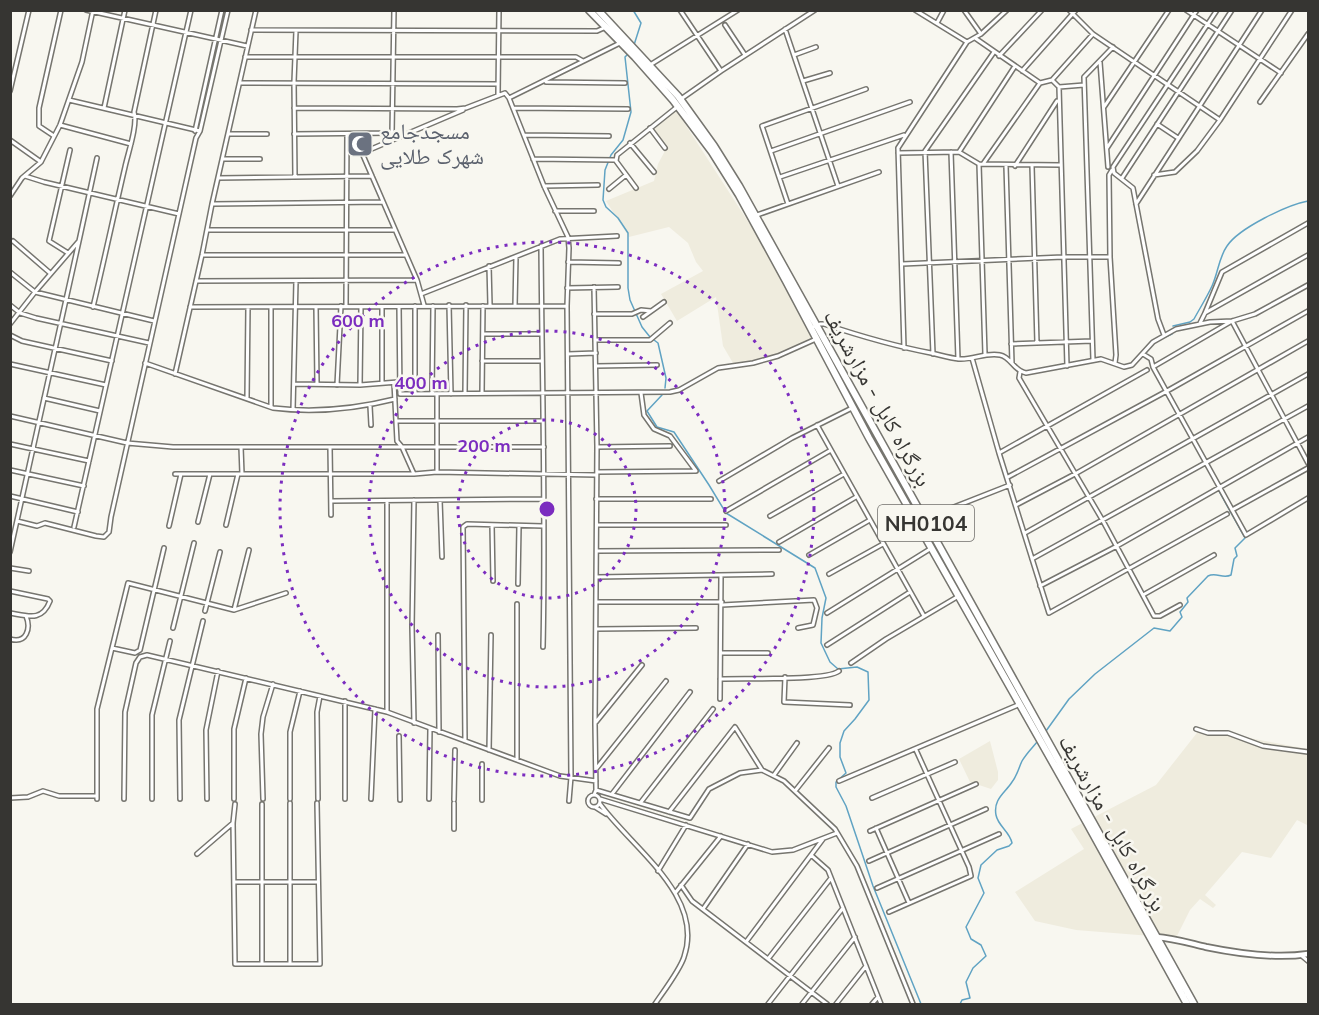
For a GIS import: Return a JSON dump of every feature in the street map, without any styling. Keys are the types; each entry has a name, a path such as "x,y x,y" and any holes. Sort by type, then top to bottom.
{"highway":[{"name":"NH0104","path":"589,10 621,42 629,46"},
{"name":"NH0104","path":"598,10 629,46"},
{"name":"بزرگراه کابل - مزارشریف","path":"629,46 651,68 714,146 1194,1005"},
{"name":"بزرگراه کابل - مزارشریف","path":"728,173 756,216 764,235"},
{"name":"بزرگراه کابل - مزارشریف","path":"820,337 852,408 1018,705 1099,844 1187,1005"}],"main road":[{"path":"1156,937 1250,954 1308,954"}],"street":[{"path":"10,91 29,10"},
{"path":"54,136 39,126 39,108 61,10"},
{"path":"86,10 247,46"},
{"path":"104,108 125,10"},
{"path":"93,307 131,144 134,112 156,10"},
{"path":"74,528 191,10"},
{"path":"196,138 195,131 222,10"},
{"path":"17,521 37,526 45,523 104,537 107,535 196,138 200,131 228,10"},
{"path":"176,374 256,10"},
{"path":"294,134 392,133 394,10"},
{"path":"498,94 499,10"},
{"path":"680,10 720,71"},
{"path":"651,68 738,10"},
{"path":"614,160 618,153 650,128 677,100 815,10"},
{"path":"915,10 967,42"},
{"path":"937,23 944,10"},
{"path":"964,10 981,34"},
{"path":"904,348 898,153 900,143 967,42 981,34 1007,10"},
{"path":"999,56 1042,10"},
{"path":"1069,10 1093,34 1220,120"},
{"path":"1104,107 1169,10"},
{"path":"1186,10 1281,73"},
{"path":"1107,148 1197,10"},
{"path":"1115,363 1109,175 1217,10"},
{"path":"1122,178 1232,10"},
{"path":"1135,205 1262,10"},
{"path":"1154,175 1178,170 1197,151 1292,10"},
{"path":"10,196 25,176 41,162 60,125 82,62 93,11"},
{"path":"1022,71 1074,13"},
{"path":"725,25 744,55"},
{"path":"251,30 597,31 606,27"},
{"path":"785,29 838,186"},
{"path":"295,177 294,57 296,31"},
{"path":"985,354 981,261 981,164 1040,83 1052,80 1093,34"},
{"path":"1260,102 1308,34"},
{"path":"975,38 1040,83"},
{"path":"508,98 621,42"},
{"path":"794,55 816,47"},
{"path":"1094,360 1084,77 1113,47"},
{"path":"933,354 925,151 994,52"},
{"path":"245,57 576,57 583,61"},
{"path":"1100,62 1108,167"},
{"path":"959,152 1015,66"},
{"path":"803,81 830,73"},
{"path":"1052,80 1059,87 1067,366"},
{"path":"240,82 498,84"},
{"path":"543,82 625,83"},
{"path":"1059,87 1084,85"},
{"path":"788,204 763,124 866,89"},
{"path":"423,306 417,280 362,153 505,93 568,237 567,474 571,608 569,801"},
{"path":"69,100 200,131"},
{"path":"1015,166 1058,100"},
{"path":"771,152 910,102"},
{"path":"294,108 466,108"},
{"path":"513,108 628,109"},
{"path":"1157,124 1178,138"},
{"path":"60,125 131,144"},
{"path":"650,128 665,148"},
{"path":"228,134 267,134"},
{"path":"346,306 347,134"},
{"path":"780,177 905,134"},
{"path":"523,135 609,136"},
{"path":"10,140 41,162"},
{"path":"630,143 654,172"},
{"path":"68,253 49,241 70,150"},
{"path":"951,152 958,359"},
{"path":"898,153 959,152 981,164 1060,165"},
{"path":"10,552 38,422 57,349 65,300 97,158"},
{"path":"222,159 260,159"},
{"path":"533,159 614,160 636,188"},
{"path":"1006,166 1012,364"},
{"path":"1032,166 1037,343"},
{"path":"1112,170 1132,188 1158,319 1164,335"},
{"path":"756,216 879,172"},
{"path":"609,189 626,175"},
{"path":"25,176 179,214"},
{"path":"218,178 372,176"},
{"path":"544,186 598,185"},
{"path":"212,204 383,202"},
{"path":"555,211 594,211"},
{"path":"1200,324 1222,272 1308,223"},
{"path":"207,230 395,230"},
{"path":"421,294 568,237 617,236"},
{"path":"13,241 51,273"},
{"path":"10,324 79,242"},
{"path":"541,246 544,447 543,647"},
{"path":"202,255 406,255"},
{"path":"1205,313 1308,255"},
{"path":"902,264 1008,261 1063,256 1110,257"},
{"path":"515,306 516,257"},
{"path":"568,262 619,262"},
{"path":"489,266 490,305"},
{"path":"10,272 35,292 154,321"},
{"path":"196,281 417,280"},
{"path":"293,410 293,332 296,281"},
{"path":"814,326 824,324 881,343 958,359 985,354 1004,356 1020,372 1026,373 1101,359 1124,367 1146,356 1153,342 1176,329 1232,321 1255,314 1308,285"},
{"path":"594,287 597,447 596,790 588,802 591,807 609,816"},
{"path":"567,288 618,287"},
{"path":"643,317 664,303"},
{"path":"10,305 20,313 149,344"},
{"path":"449,305 450,394"},
{"path":"465,393 466,305"},
{"path":"337,385 340,306"},
{"path":"415,306 415,394"},
{"path":"432,393 433,306"},
{"path":"482,393 483,306"},
{"path":"190,308 567,306"},
{"path":"247,398 248,307"},
{"path":"271,307 271,407"},
{"path":"316,307 317,384"},
{"path":"360,385 361,307"},
{"path":"382,307 382,383"},
{"path":"399,307 395,399 397,441 414,474"},
{"path":"594,315 651,311"},
{"path":"1008,477 1308,311"},
{"path":"1232,321 1308,462"},
{"path":"1153,367 1232,321"},
{"path":"595,340 653,338 670,322"},
{"path":"482,334 541,334"},
{"path":"10,335 22,341 112,361"},
{"path":"396,382 400,394 641,393 679,390 718,368 753,363 778,356 820,337"},
{"path":"1011,344 1092,341"},
{"path":"1016,505 1075,474 1308,341"},
{"path":"568,354 596,353"},
{"path":"1146,356 1246,535 1308,498"},
{"path":"972,358 1049,613 1227,514"},
{"path":"482,361 542,361"},
{"path":"145,363 271,407 293,410 328,410 370,406 395,399"},
{"path":"10,364 106,385"},
{"path":"596,366 657,365"},
{"path":"999,453 1148,369"},
{"path":"1020,372 1018,378 1117,546 1154,616 1157,617 1180,605"},
{"path":"1024,533 1308,374"},
{"path":"294,384 360,385 396,382"},
{"path":"175,474 414,474 437,472 567,474 696,471 670,436 654,429 644,415 641,393"},
{"path":"437,394 437,472"},
{"path":"44,399 100,411"},
{"path":"1032,559 1103,522 1308,405"},
{"path":"370,406 371,424"},
{"path":"719,481 816,425 852,408"},
{"path":"10,416 127,442 173,447 544,447"},
{"path":"396,421 543,421"},
{"path":"816,425 924,616"},
{"path":"1040,586 1117,546 1308,437"},
{"path":"10,444 89,460"},
{"path":"597,447 670,446"},
{"path":"226,525 240,474 241,447"},
{"path":"330,447 331,514"},
{"path":"726,511 831,450"},
{"path":"1232,510 1308,468"},
{"path":"10,470 84,486"},
{"path":"169,526 181,474"},
{"path":"198,522 210,474"},
{"path":"770,516 844,474"},
{"path":"924,519 1010,485"},
{"path":"10,496 78,512"},
{"path":"779,542 856,497"},
{"path":"332,501 544,499"},
{"path":"596,499 711,499"},
{"path":"387,500 387,712"},
{"path":"414,500 412,627 414,723"},
{"path":"441,500 442,557"},
{"path":"810,555 870,520"},
{"path":"465,741 463,527 467,524 543,526"},
{"path":"492,525 493,581"},
{"path":"518,584 519,525"},
{"path":"597,525 726,525"},
{"path":"173,628 194,543"},
{"path":"829,574 883,544"},
{"path":"112,648 135,652 140,650 164,548"},
{"path":"827,613 930,549"},
{"path":"234,610 249,550"},
{"path":"597,551 779,550"},
{"path":"206,611 220,552"},
{"path":"1143,595 1214,555"},
{"path":"10,568 29,571"},
{"path":"597,577 772,574"},
{"path":"720,699 721,576"},
{"path":"10,798 22,799 43,791 59,796 97,798 97,709 128,583 234,610 286,593"},
{"path":"10,591 48,599 50,602 42,614 34,618 10,613"},
{"path":"827,645 910,592"},
{"path":"851,663 959,596"},
{"path":"597,602 722,603 814,600 817,608 813,625 798,628"},
{"path":"517,604 517,760"},
{"path":"10,639 17,641 26,634 29,624 26,616"},
{"path":"180,800 179,720 203,621"},
{"path":"596,629 696,628"},
{"path":"438,635 440,732"},
{"path":"489,750 491,635"},
{"path":"152,800 152,715 170,641"},
{"path":"721,652 768,653"},
{"path":"124,799 125,712 136,663 140,657 147,655 387,712 560,776 596,781"},
{"path":"595,724 642,665"},
{"path":"207,799 206,730 218,671"},
{"path":"720,678 835,675 839,671"},
{"path":"785,677 784,702 850,705"},
{"path":"234,799 234,729 246,678"},
{"path":"596,768 666,681"},
{"path":"262,964 261,734 263,717 273,684"},
{"path":"290,964 290,732 300,691"},
{"path":"612,794 690,692"},
{"path":"234,804 235,964 320,964 317,712 320,696"},
{"path":"345,701 345,799"},
{"path":"839,782 1018,705"},
{"path":"371,799 375,709"},
{"path":"640,803 713,709"},
{"path":"669,812 735,728 762,770"},
{"path":"429,800 430,729"},
{"path":"1196,729 1208,733 1228,733 1263,746 1308,752"},
{"path":"399,736 400,800"},
{"path":"774,775 797,743"},
{"path":"794,791 829,748"},
{"path":"454,829 455,750"},
{"path":"890,912 971,876 916,750"},
{"path":"872,798 955,762"},
{"path":"482,764 482,800"},
{"path":"596,790 690,818 709,789 740,773 762,770 774,775 837,833 857,866 913,1005"},
{"path":"870,831 976,784"},
{"path":"594,795 609,816 676,892 684,911 688,938 684,959 656,1005"},
{"path":"600,801 772,852 793,850 837,833"},
{"path":"595,807 600,801"},
{"path":"869,861 986,809"},
{"path":"197,854 233,822"},
{"path":"658,871 686,825"},
{"path":"876,828 909,903"},
{"path":"877,888 999,834"},
{"path":"676,892 721,836"},
{"path":"746,942 824,838"},
{"path":"703,909 748,844"},
{"path":"811,855 825,867 831,878 881,1005"},
{"path":"768,959 831,878"},
{"path":"234,882 318,882"},
{"path":"681,885 692,900 827,1005"},
{"path":"768,1005 843,908"},
{"path":"802,1005 855,937"},
{"path":"1300,955 1308,961"},
{"path":"836,1005 866,966"},
{"path":"872,1005 878,997"}],"shaded area":[{"path":"676,110 758,237 813,337 779,354 749,362 733,363 723,346 716,297 677,321 661,294 703,271 696,262 688,243 669,227 629,237 606,201 654,181 658,164 667,147 651,129"},
{"path":"1200,729 1308,749 1307,825 1297,820 1271,858 1242,852 1205,895 1216,905 1213,908 1200,899 1190,910 1176,938 1076,930 1035,921 1015,892 1084,849 1071,829 1156,785"},
{"path":"990,741 998,772 998,780 991,789 970,782 959,759"}],"waterway":[{"path":"633,10 641,23 634,45"},
{"path":"628,54 625,57 631,112 623,140 611,155 605,170 603,200 606,207 618,218 628,233 630,300 642,327 658,343 666,378 665,388"},
{"path":"1173,326 1194,319 1212,286 1224,250 1233,239 1264,218 1308,201"},
{"path":"1165,337 1172,334"},
{"path":"1146,353 1149,348"},
{"path":"662,395 647,411 657,427 674,432 726,513 815,568 826,598 821,643 830,662 838,669 857,667 868,672 869,700 844,731 840,743 840,757 846,773 836,782 836,787 846,806 873,886 921,1004"},
{"path":"1046,731 1069,699 1095,674 1154,628 1170,631 1182,617 1180,612 1188,602 1187,598 1208,576 1231,575 1234,559 1237,556 1235,548 1245,538 1219,491"},
{"path":"960,1004 962,1000 970,998 966,982 973,968 986,956 981,945 971,939 966,927 984,893 978,878 981,865 997,850 1012,843 997,819 996,805 1014,780 1024,758 1037,742"}],"place":[{"name":"مسجدجامع شهرک طلایی","path":"360,144"}]}
